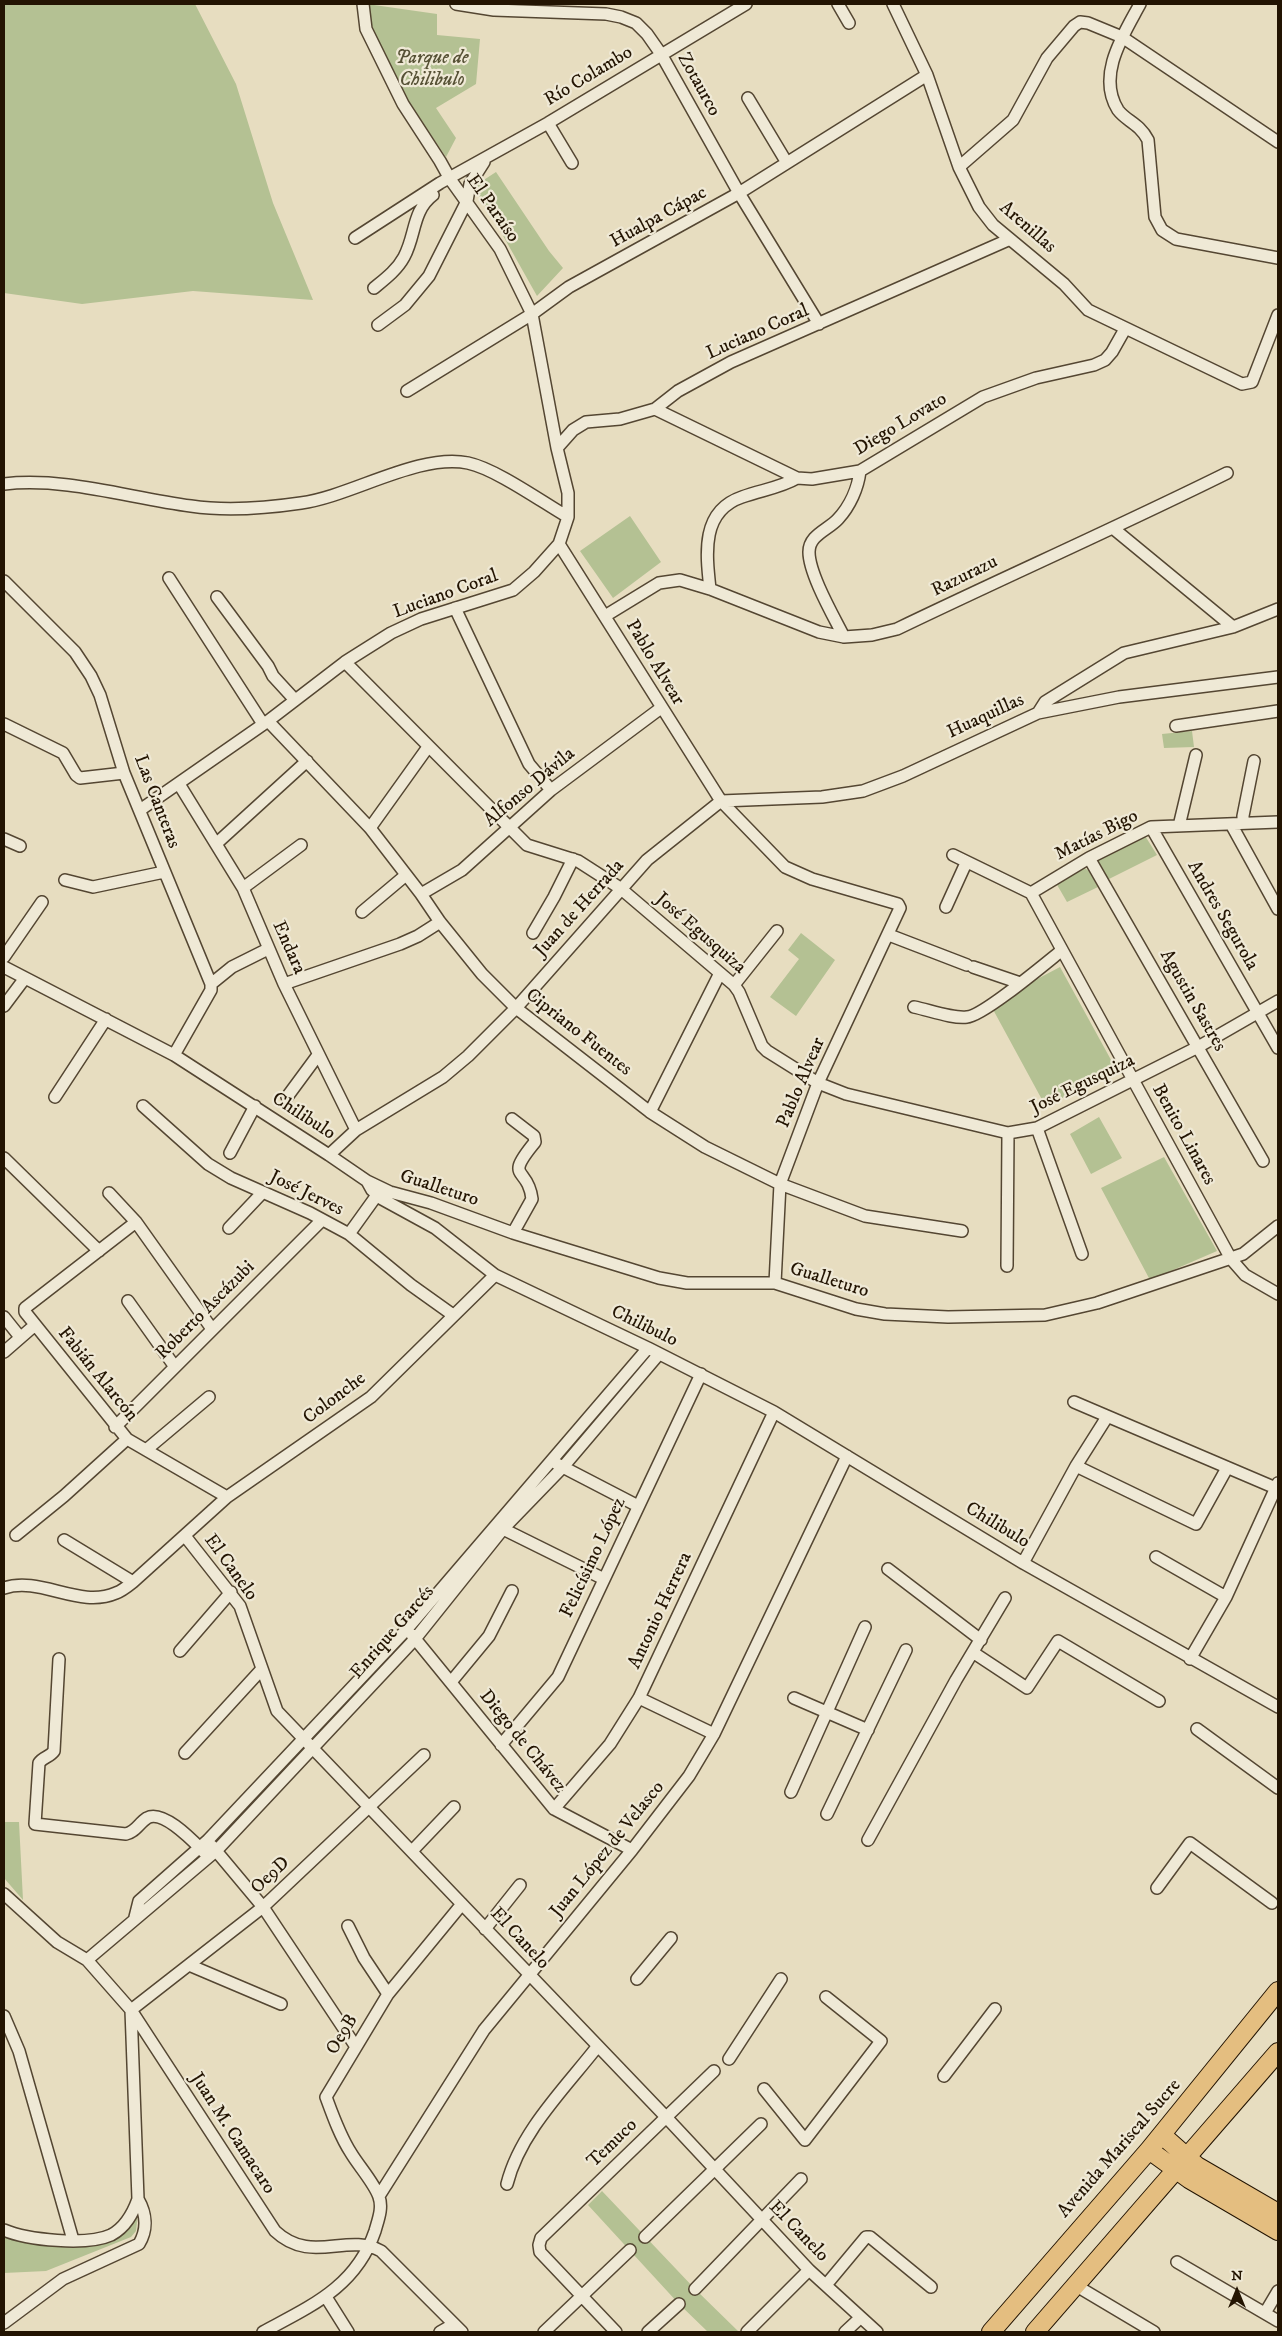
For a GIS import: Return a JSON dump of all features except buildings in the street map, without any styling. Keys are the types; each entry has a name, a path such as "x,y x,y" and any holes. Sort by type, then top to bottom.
{"main road":[{"name":"Avenida Mariscal Sucre","path":"991,2332 1149,2150 1278,1991"},
{"path":"1035,2332 1278,2052"},
{"path":"1162,2134 1182,2163 1189,2178 1278,2231"},
{"path":"1149,2150 1182,2163 1197,2166 1278,2213"}],"street":[{"name":"El Paraíso","path":"363,4 366,29 403,104 440,160 445,181 467,201 500,249 532,314 557,448"},
{"name":"Zotaurco","path":"456,4 494,10 606,14 636,23 647,34 661,54 739,193 819,324"},
{"name":"Río Colambo","path":"355,238 445,181 548,123 746,4"},
{"path":"838,4 848,23"},
{"name":"Arenillas","path":"894,4 927,75 959,167 979,206 993,225 1008,240 1036,259 1064,284 1088,310 1242,384 1252,382 1278,315"},
{"path":"1140,4 1122,37 1112,65 1110,82 1112,98 1120,112 1142,129 1148,140 1155,217 1162,230 1176,238 1278,258"},
{"path":"959,167 1013,120 1047,58 1074,26 1080,22 1088,23 1122,37 1278,142"},
{"name":"Hualpa Cápac","path":"406,391 532,314 569,287 739,193 927,75"},
{"path":"748,98 787,163"},
{"path":"548,123 572,164"},
{"path":"378,325 406,305 429,276 467,201 470,184 488,156"},
{"path":"374,288 391,274 403,259 411,241 420,208 445,181"},
{"name":"Luciano Coral","path":"140,810 266,723 345,662 391,633 422,619 513,590 534,572 559,544 568,517 568,494 557,448 573,430 586,422 620,419 655,409 678,391 730,362 1008,240"},
{"name":"Diego Lovato","path":"655,409 797,478 812,479 860,471 983,397 1036,378 1094,365 1105,360 1112,352 1125,329"},
{"path":"4,484 28,482 67,486 192,507 224,508 301,503 436,461 469,463 499,477 568,517"},
{"path":"844,637 819,584 809,554 813,539 838,520 850,502 858,483 860,471"},
{"name":"Razurazu","path":"605,616 664,582 680,580 710,589 819,632 844,637 872,635 897,629 1054,554 1114,529 1227,473"},
{"path":"710,589 708,545 710,530 716,514 726,504 741,497 787,484 797,478"},
{"path":"1114,529 1232,627"},
{"name":"Pablo Alvear","path":"559,544 721,801 785,867 812,879 898,904 900,908 818,1083 780,1184 776,1283"},
{"name":"Cipriano Fuentes","path":"168,578 266,723 307,762 370,828 440,922 482,974 516,1008 650,1112 705,1147 780,1184 865,1216 962,1231"},
{"name":"Las Canteras","path":"4,580 84,664 100,696 124,774 211,984"},
{"path":"217,597 268,666 272,676 295,700"},
{"path":"455,608 529,764 551,790"},
{"name":"Huaquillas","path":"721,801 822,797 863,791 903,776 1038,713 1045,702 1124,653 1232,627 1278,609"},
{"name":"José Egusquiza","path":"345,662 530,847 573,859 620,888 734,985 739,992 762,1046 788,1066 818,1083 846,1094 1008,1133 1037,1128 1198,1047 1278,1001"},
{"path":"1038,713 1119,697 1278,678"},
{"name":"Alfonso Dávila","path":"421,894 462,870 551,790 661,708"},
{"path":"1176,726 1278,711"},
{"path":"4,724 63,753 76,775 80,778 124,774"},
{"path":"370,828 428,747"},
{"path":"1179,826 1196,755"},
{"path":"1243,823 1242,816 1254,761"},
{"path":"217,844 307,762"},
{"name":"Endara","path":"179,784 243,888 284,984 356,1130"},
{"name":"Juan de Herrada","path":"329,1155 356,1130 443,1077 468,1056 516,1008 620,888 647,860 721,801"},
{"name":"Matías Bigo","path":"1031,895 1089,858 1151,827 1278,822"},
{"path":"1231,824 1278,909"},
{"name":"Andres Segurola","path":"1151,827 1278,1048"},
{"path":"4,839 20,846"},
{"path":"243,888 300,845"},
{"path":"953,856 1031,895"},
{"name":"Agustin Sastres","path":"1089,858 1263,1161"},
{"path":"533,933 573,859"},
{"path":"946,907 966,863"},
{"path":"65,880 88,886 98,886 164,872"},
{"path":"362,912 406,875"},
{"name":"Benito Linares","path":"1031,895 1230,1259 1245,1275 1278,1294"},
{"path":"4,957 42,902"},
{"path":"284,984 400,944 418,936 440,922"},
{"path":"734,985 777,930"},
{"path":"889,935 1020,983"},
{"path":"174,1055 211,990 211,984 232,967 268,949"},
{"path":"914,1007 968,1017 976,1014 1061,951"},
{"name":"Chilibulo","path":"4,967 174,1055 255,1106 367,1181 377,1195 434,1228 495,1275 702,1374 774,1412 1024,1563 1278,1708"},
{"path":"650,1112 720,973"},
{"path":"4,1006 25,978"},
{"path":"55,1097 106,1019"},
{"path":"287,1098 318,1055"},
{"name":"José Jerves","path":"143,1106 208,1164 349,1234 396,1273 453,1315"},
{"path":"230,1153 255,1106"},
{"path":"512,1119 529,1132 535,1142 518,1165 518,1170 532,1192 532,1199 513,1233"},
{"path":"1037,1128 1082,1254"},
{"path":"1006,1266 1008,1133"},
{"path":"4,1158 99,1252 136,1222"},
{"name":"Gualleturo","path":"367,1181 390,1192 431,1203 513,1233 658,1278 695,1283 776,1283 831,1302 885,1314 948,1317 1045,1315 1097,1303 1230,1259 1243,1254 1278,1226"},
{"path":"229,1228 263,1192"},
{"path":"109,1193 136,1222 212,1329"},
{"path":"349,1234 377,1195"},
{"name":"Roberto Ascázubi","path":"115,1427 322,1220"},
{"name":"Fabián Alarcón","path":"99,1252 26,1308 25,1312 115,1427 127,1439 227,1497"},
{"name":"Colonche","path":"4,1588 14,1584 78,1596 98,1597 117,1593 133,1582 227,1497 371,1397 495,1275"},
{"path":"128,1301 175,1367"},
{"path":"4,1317 20,1337"},
{"path":"4,1352 35,1325"},
{"name":"Enrique Garcés","path":"135,1917 139,1901 204,1844 415,1639 550,1462 648,1348"},
{"name":"Enrique Garcés","path":"87,1960 135,1917 212,1854 407,1629 499,1527 563,1467 660,1354"},
{"name":"Felicísimo López","path":"501,1746 558,1677 702,1374"},
{"path":"146,1450 209,1397"},
{"path":"1074,1402 1107,1418 1112,1418 1227,1468 1277,1486 1226,1597 1190,1659"},
{"name":"Antonio Herrera","path":"554,1809 610,1744 639,1698 774,1412"},
{"path":"1024,1563 1076,1466 1107,1418"},
{"path":"16,1535 64,1496 127,1439"},
{"name":"Juan López de Velasco","path":"263,2332 326,2297 345,2281 370,2245 381,2206 379,2196 470,2050 632,1850 689,1776 714,1734 847,1456"},
{"path":"550,1462 638,1506"},
{"path":"1076,1466 1196,1524 1227,1468"},
{"path":"499,1527 604,1579"},
{"name":"El Canelo","path":"185,1536 231,1592 240,1606 260,1670 277,1711 666,2117 809,2270 877,2332"},
{"path":"64,1540 133,1582"},
{"path":"1156,1557 1226,1597"},
{"path":"888,1569 981,1640"},
{"path":"450,1682 489,1636 512,1591"},
{"path":"180,1650 231,1592"},
{"path":"868,1840 956,1680 974,1653 1005,1598"},
{"path":"791,1792 865,1628"},
{"name":"Diego de Chávez","path":"407,1629 554,1809 632,1850"},
{"path":"974,1653 1027,1688 1058,1641 1159,1701"},
{"path":"827,1814 906,1650"},
{"path":"59,1659 54,1751 39,1763 35,1824 126,1834 136,1829 147,1818 157,1816 204,1844 263,1907 356,2047"},
{"path":"185,1753 260,1670"},
{"path":"639,1698 714,1734"},
{"path":"794,1698 868,1730"},
{"path":"1197,1729 1278,1788"},
{"name":"Oe9D","path":"131,2010 263,1907 424,1755"},
{"path":"412,1851 454,1807"},
{"path":"1157,1888 1190,1843 1272,1903"},
{"path":"485,1929 520,1885"},
{"name":"Juan M. Camacaro","path":"4,1894 57,1942 87,1960 131,2010 275,2231 292,2243 304,2247 370,2245"},
{"name":"Oe9B","path":"379,2196 349,2150 326,2097 388,1994 462,1904"},
{"path":"348,1926 364,1958 388,1994"},
{"path":"637,1978 671,1938"},
{"path":"190,1965 281,2004"},
{"path":"729,2058 781,1980"},
{"path":"764,2089 805,2140 881,2041 826,1997"},
{"path":"944,2076 995,2009"},
{"path":"4,2230 17,2236 73,2240 110,2235 133,2214 138,2199 131,2010"},
{"path":"4,2016 15,2040 73,2240"},
{"path":"4,2046 15,2040"},
{"path":"506,2184 516,2155 545,2113 598,2047"},
{"name":"Temuco","path":"582,2297 540,2252 541,2238 714,2071"},
{"path":"645,2237 761,2124"},
{"path":"695,2289 760,2219 801,2179"},
{"path":"4,2323 63,2279 139,2244 145,2228 144,2210 138,2199"},
{"path":"826,2285 866,2237 870,2237 931,2287"},
{"path":"370,2245 387,2256 462,2332"},
{"path":"544,2332 630,2250"},
{"path":"1177,2262 1278,2321"},
{"path":"747,2332 809,2270"},
{"path":"1075,2285 1154,2332"},
{"path":"1265,2313 1278,2291"},
{"path":"326,2297 348,2332"},
{"path":"582,2297 616,2332"},
{"path":"648,2332 679,2304"},
{"path":"845,2332 860,2318"},
{"path":"440,2332 454,2324"}],"green space":[{"path":"4,4 195,4 236,84 273,203 313,300 193,291 82,304 4,293"},
{"name":"Parque de Chilibulo","path":"367,4 437,14 437,35 480,39 476,84 436,108 456,138 446,157 410,103 388,65 372,25"},
{"path":"496,172 549,251 563,268 537,296 488,209 473,187"},
{"path":"630,516 661,562 613,598 580,551"},
{"path":"1192,731 1194,747 1164,748 1162,734"},
{"path":"1142,831 1157,855 1103,882 1092,857"},
{"path":"1082,867 1088,870 1098,887 1067,902 1056,883"},
{"path":"801,933 835,960 796,1016 770,997 799,959 788,950"},
{"path":"1060,967 1116,1069 1046,1107 990,1004"},
{"path":"1099,1117 1122,1158 1091,1174 1070,1134"},
{"path":"1164,1157 1217,1251 1150,1280 1101,1188"},
{"path":"4,1822 19,1822 23,1900 4,1878"},
{"path":"602,2191 695,2289 739,2332 708,2332 679,2304 588,2205"},
{"path":"138,2212 136,2231 131,2237 46,2271 4,2273 4,2235 94,2243"}]}
